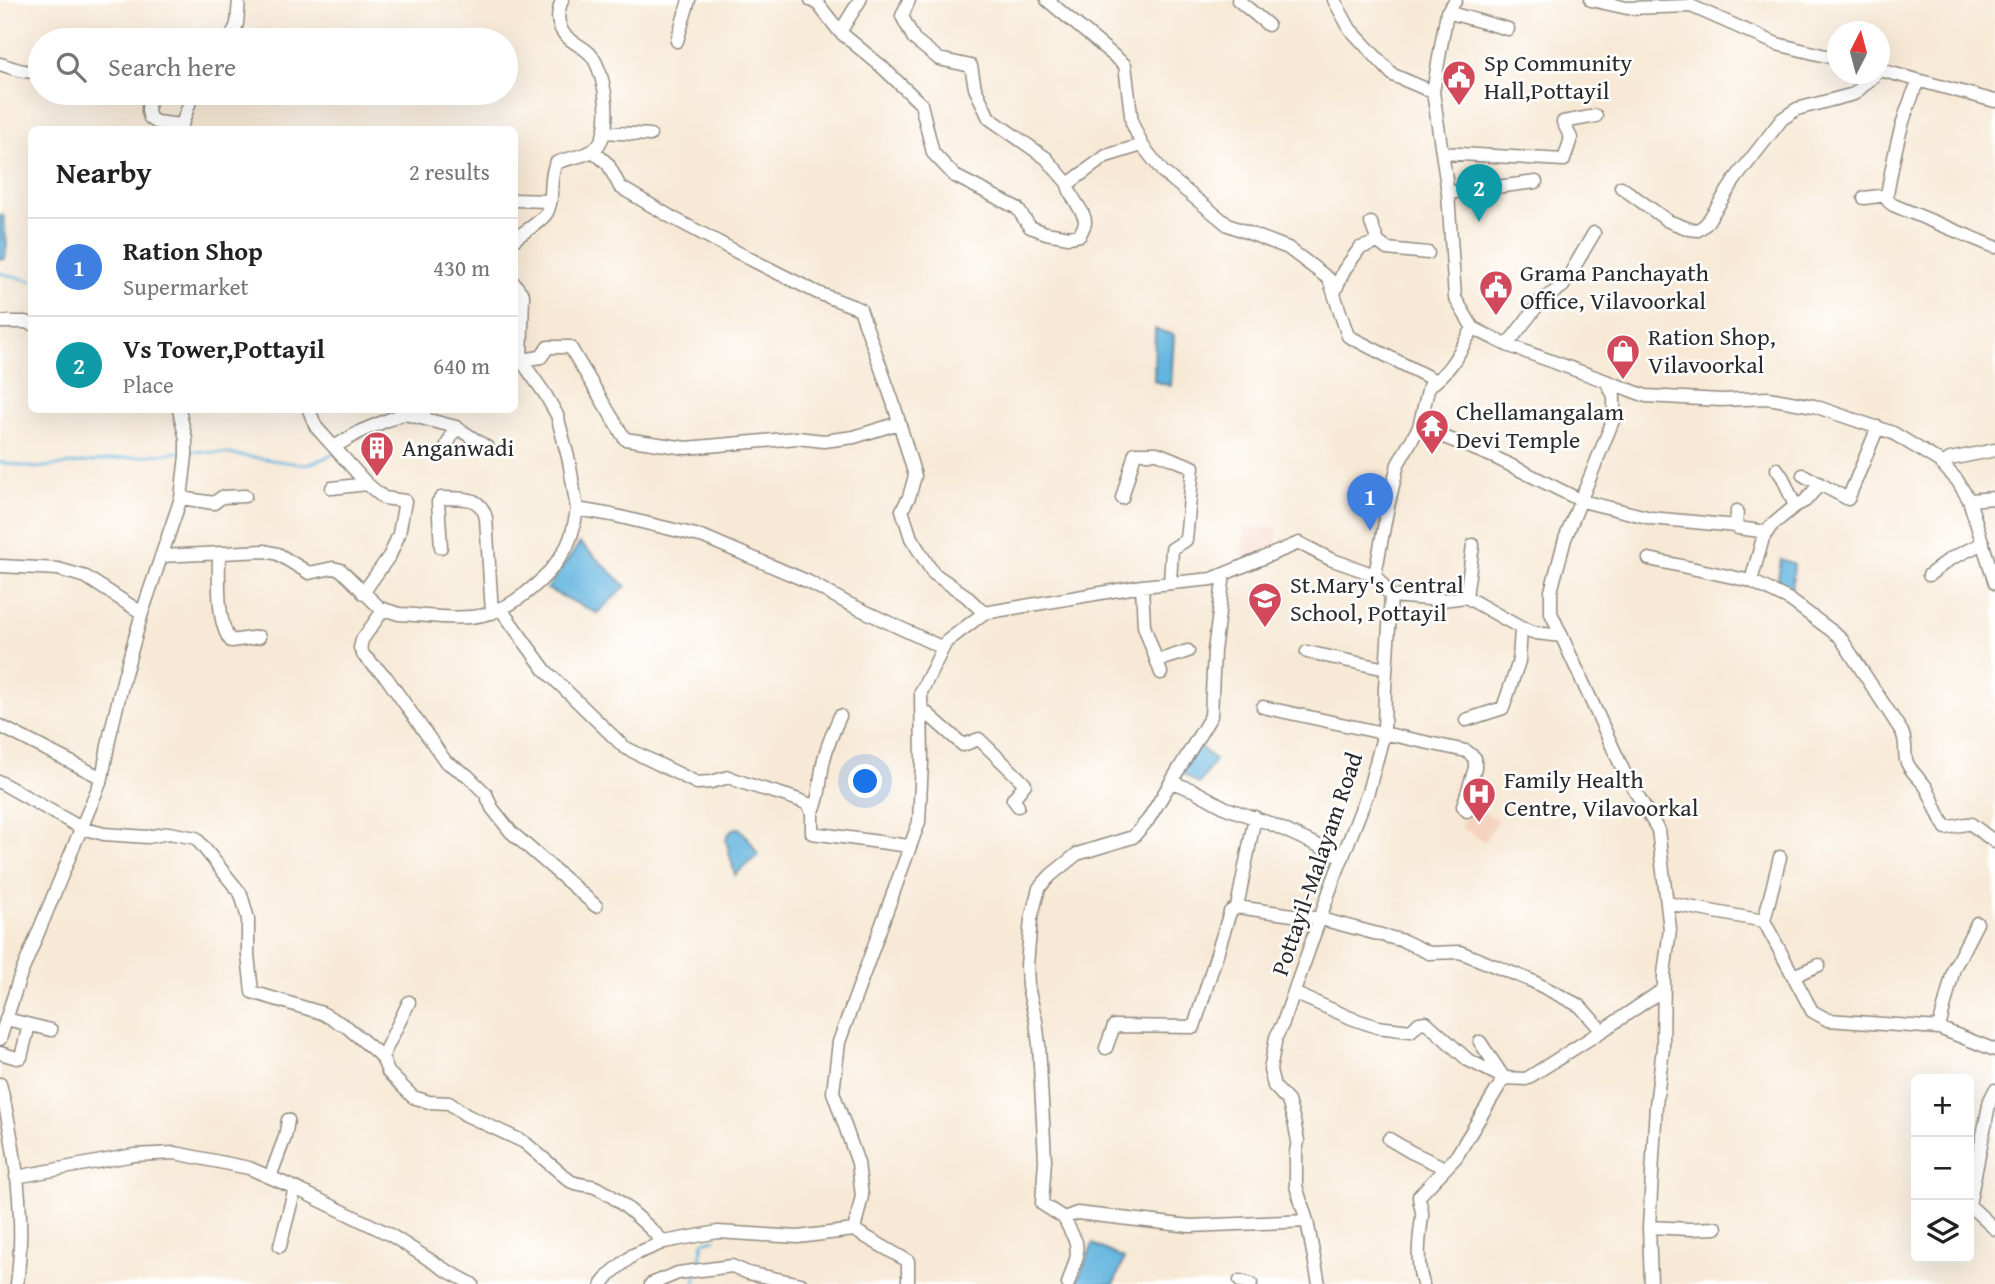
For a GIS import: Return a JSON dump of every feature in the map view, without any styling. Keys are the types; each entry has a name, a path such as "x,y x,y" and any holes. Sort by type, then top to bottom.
{"street":[{"path":"235,28 239,0"},
{"path":"518,236 548,211 552,170 556,163 593,151 601,140 607,117 599,71 591,55 560,29 557,15 562,0"},
{"path":"677,41 689,0"},
{"path":"811,0 818,4 840,32 921,104 933,153 955,176 1017,208 1030,227 1069,237 1080,235 1085,223 1083,214 1068,191 1068,184 1046,158 989,118 975,88 971,66 939,59 914,39 902,16 909,0"},
{"path":"840,32 860,0"},
{"path":"1047,0 1125,65 1132,123 1142,145 1163,172 1228,225 1288,248 1329,279 1348,336 1436,382"},
{"path":"1238,0 1268,25"},
{"path":"1334,0 1350,29 1393,75 1433,92"},
{"path":"1456,0 1447,12 1433,92 1448,193 1455,298 1473,328 1507,345 1646,396 1721,400 1768,398 1814,406 1893,433 1943,464 1957,480 1969,500 1995,583"},
{"path":"1591,0 1628,8 1691,6 1777,44 1827,56"},
{"path":"1447,12 1508,29"},
{"path":"0,64 28,71"},
{"path":"1890,74 1994,98"},
{"path":"1919,81 1908,102 1898,136 1888,201 1995,247"},
{"path":"1621,187 1668,221 1698,230 1706,224 1736,178 1782,119 1797,109 1854,94 1865,84"},
{"path":"148,105 150,118 175,126"},
{"path":"180,126 188,105"},
{"path":"1442,153 1564,160 1571,138 1563,122 1596,116"},
{"path":"604,132 650,135"},
{"path":"1068,184 1106,156 1142,145"},
{"path":"593,151 608,164 620,187 752,260 818,293 860,309 915,475 909,498 902,510 911,538 933,573 965,595 984,614"},
{"path":"1448,193 1536,182"},
{"path":"1864,198 1887,194"},
{"path":"518,200 550,201"},
{"path":"1371,223 1378,243 1387,249 1429,253"},
{"path":"1507,345 1541,302 1563,286 1594,233"},
{"path":"1334,293 1343,270 1360,248 1378,243"},
{"path":"161,556 265,551 278,554 309,573 333,568 341,570 363,593 384,609 399,614 470,617 496,610 544,580 567,547 577,509 569,461 557,415 545,394 519,362 523,295 518,288"},
{"path":"0,322 28,323"},
{"path":"1375,575 1398,464 1419,427 1429,386 1436,382 1456,358 1473,328"},
{"path":"519,362 541,357 548,347 570,347 625,439 686,448 797,438 824,441 854,438 899,423"},
{"path":"1606,381 1614,396 1614,418 1565,539 1551,591 1551,614 1624,772 1658,830 1670,929 1664,974 1663,1048 1656,1104 1649,1227 1651,1284"},
{"path":"0,1038 6,1019 6,998 19,979 102,778 116,705 142,613 181,498 186,439 180,413"},
{"path":"310,413 316,427 367,484 384,498 405,501 399,534 390,555 363,593"},
{"path":"336,450 361,431 405,414 424,414 456,427 488,448"},
{"path":"446,447 456,427"},
{"path":"1419,427 1494,457 1582,501 1651,518 1736,526 1767,532"},
{"path":"1803,475 1848,499 1878,427"},
{"path":"1943,464 1950,459 1995,450"},
{"path":"1122,498 1135,453 1157,453 1193,467 1186,540 1172,549 1170,583"},
{"path":"1777,469 1795,506"},
{"path":"332,488 367,484"},
{"path":"1751,581 1767,532 1795,506 1805,502 1820,484"},
{"path":"181,498 214,503 222,497 245,495"},
{"path":"1969,500 1995,498"},
{"path":"441,547 438,502 441,499 478,502 486,518 496,610 545,670 624,747 697,783 729,777 747,786 796,798 808,804 812,813"},
{"path":"577,509 612,514 704,537 808,582 943,648"},
{"path":"1736,526 1737,511"},
{"path":"855,1230 862,1196 859,1163 834,1092 839,1042 919,822 921,692 946,642 984,614 1142,586 1212,579 1299,543 1330,559 1375,575 1391,596 1442,600 1466,597 1521,628 1562,636"},
{"path":"1930,575 1950,559 1983,543"},
{"path":"1466,597 1473,545"},
{"path":"219,553 220,610 227,638 231,641 259,637"},
{"path":"1649,559 1751,581 1790,600 1840,637 1902,732 1906,742 1906,760 1927,788 1939,819 1946,828 1971,824 1995,842"},
{"path":"0,566 58,569 86,578 142,613"},
{"path":"1068,1284 1077,1256 1076,1242 1064,1218 1042,1204 1045,1160 1039,1045 1028,987 1027,965 1031,919 1040,888 1051,875 1077,854 1133,837 1148,820 1210,716 1214,651 1224,574"},
{"path":"1142,586 1144,626 1159,667 1188,651"},
{"name":"Pottayil-Malayam Road","path":"1319,1284 1307,1221 1296,1186 1298,1141 1294,1121 1289,1101 1274,1086 1270,1070 1276,1037 1368,792 1384,733 1391,596"},
{"path":"384,609 362,640 360,648 364,656 386,677 446,762 467,775 486,794 492,808 511,832 596,906"},
{"path":"1466,720 1503,708 1518,661 1521,628"},
{"path":"1307,652 1386,669"},
{"path":"1262,707 1466,751 1475,758 1475,768 1464,806 1467,811"},
{"path":"921,708 963,745 979,739 1025,784 1013,799 1018,806"},
{"path":"840,716 828,743 822,766 819,800 812,813 811,833 909,846"},
{"path":"0,726 102,778"},
{"path":"0,782 81,828 104,834 149,837 169,833 197,838 241,894 248,919 252,992 322,1013 347,1027 382,1057 388,1072 413,1097 429,1102 449,1103 467,1115 524,1142 570,1181 579,1186 594,1186 606,1193 664,1242"},
{"path":"1171,782 1343,857"},
{"path":"1106,1048 1114,1026 1194,1027 1230,912 1237,906 1255,817"},
{"path":"1780,857 1764,921 1812,1011 1828,1020 1938,1028 1994,1047"},
{"path":"1667,903 1764,921"},
{"path":"1237,906 1321,919 1404,941 1429,953 1460,952 1532,981 1580,1006 1602,1031"},
{"path":"1938,1028 1954,968 1977,923"},
{"path":"1793,976 1819,965"},
{"path":"1294,993 1377,1027 1411,1031 1419,1023 1426,1022 1468,1060 1504,1078 1526,1079 1664,989"},
{"path":"382,1057 409,1002"},
{"path":"6,1019 51,1030"},
{"path":"0,1053 21,1057 29,1026"},
{"path":"1480,1042 1504,1078"},
{"path":"1423,1284 1420,1276 1419,1229 1423,1214 1419,1196 1455,1157 1473,1132 1504,1078"},
{"path":"0,1084 7,1114 21,1220 17,1284"},
{"path":"1995,1090 1990,1100 1969,1205 1995,1228"},
{"path":"270,1177 285,1137 288,1120"},
{"path":"1389,1139 1445,1168"},
{"path":"16,1177 134,1155 175,1153 249,1168 389,1234 466,1283"},
{"path":"280,1246 295,1188"},
{"path":"1064,1218 1077,1213 1190,1226 1307,1221"},
{"path":"1649,1227 1716,1228"},
{"path":"602,1284 633,1255 664,1242 718,1232 798,1237 855,1230 908,1261 908,1284"},
{"path":"651,1284 678,1273 732,1266 748,1273 801,1284"}],"shaded area":[{"path":"1246,527 1278,527 1276,548 1241,564"},
{"name":"Family Health Centre, Vilavoorkal","path":"1473,805 1498,821 1484,842 1460,826"}],"water":[{"path":"0,215 3,215 7,244 5,259 0,259"},
{"path":"1155,329 1174,335 1171,386 1154,381"},
{"path":"580,543 626,586 597,613 547,589"},
{"path":"1781,559 1794,564 1791,596 1776,591"},
{"path":"1199,746 1215,760 1199,784 1181,772"},
{"path":"739,828 758,855 735,875 726,840 733,829"},
{"path":"1093,1244 1124,1259 1114,1284 1076,1284"}],"waterway":[{"path":"0,273 28,280"},
{"path":"191,451 307,465 334,454"},
{"path":"0,462 35,468 179,452"},
{"path":"699,1265 703,1242 715,1239"},
{"path":"694,1284 697,1275"}],"place":[{"name":"Sp Community Hall,Pottayil","path":"1459,107"},
{"name":"Vs Tower,Pottayil","path":"1479,222"},
{"name":"Grama Panchayath Office, Vilavoorkal","path":"1496,317"},
{"name":"Ration Shop, Vilavoorkal","path":"1623,381"},
{"name":"Chellamangalam Devi Temple","path":"1432,456"},
{"name":"Anganwadi","path":"377,478"},
{"name":"Ration Shop","path":"1370,531"},
{"name":"St.Mary's Central School, Pottayil","path":"1265,629"},
{"name":"Family Health Centre, Vilavoorkal","path":"1479,824"}]}
